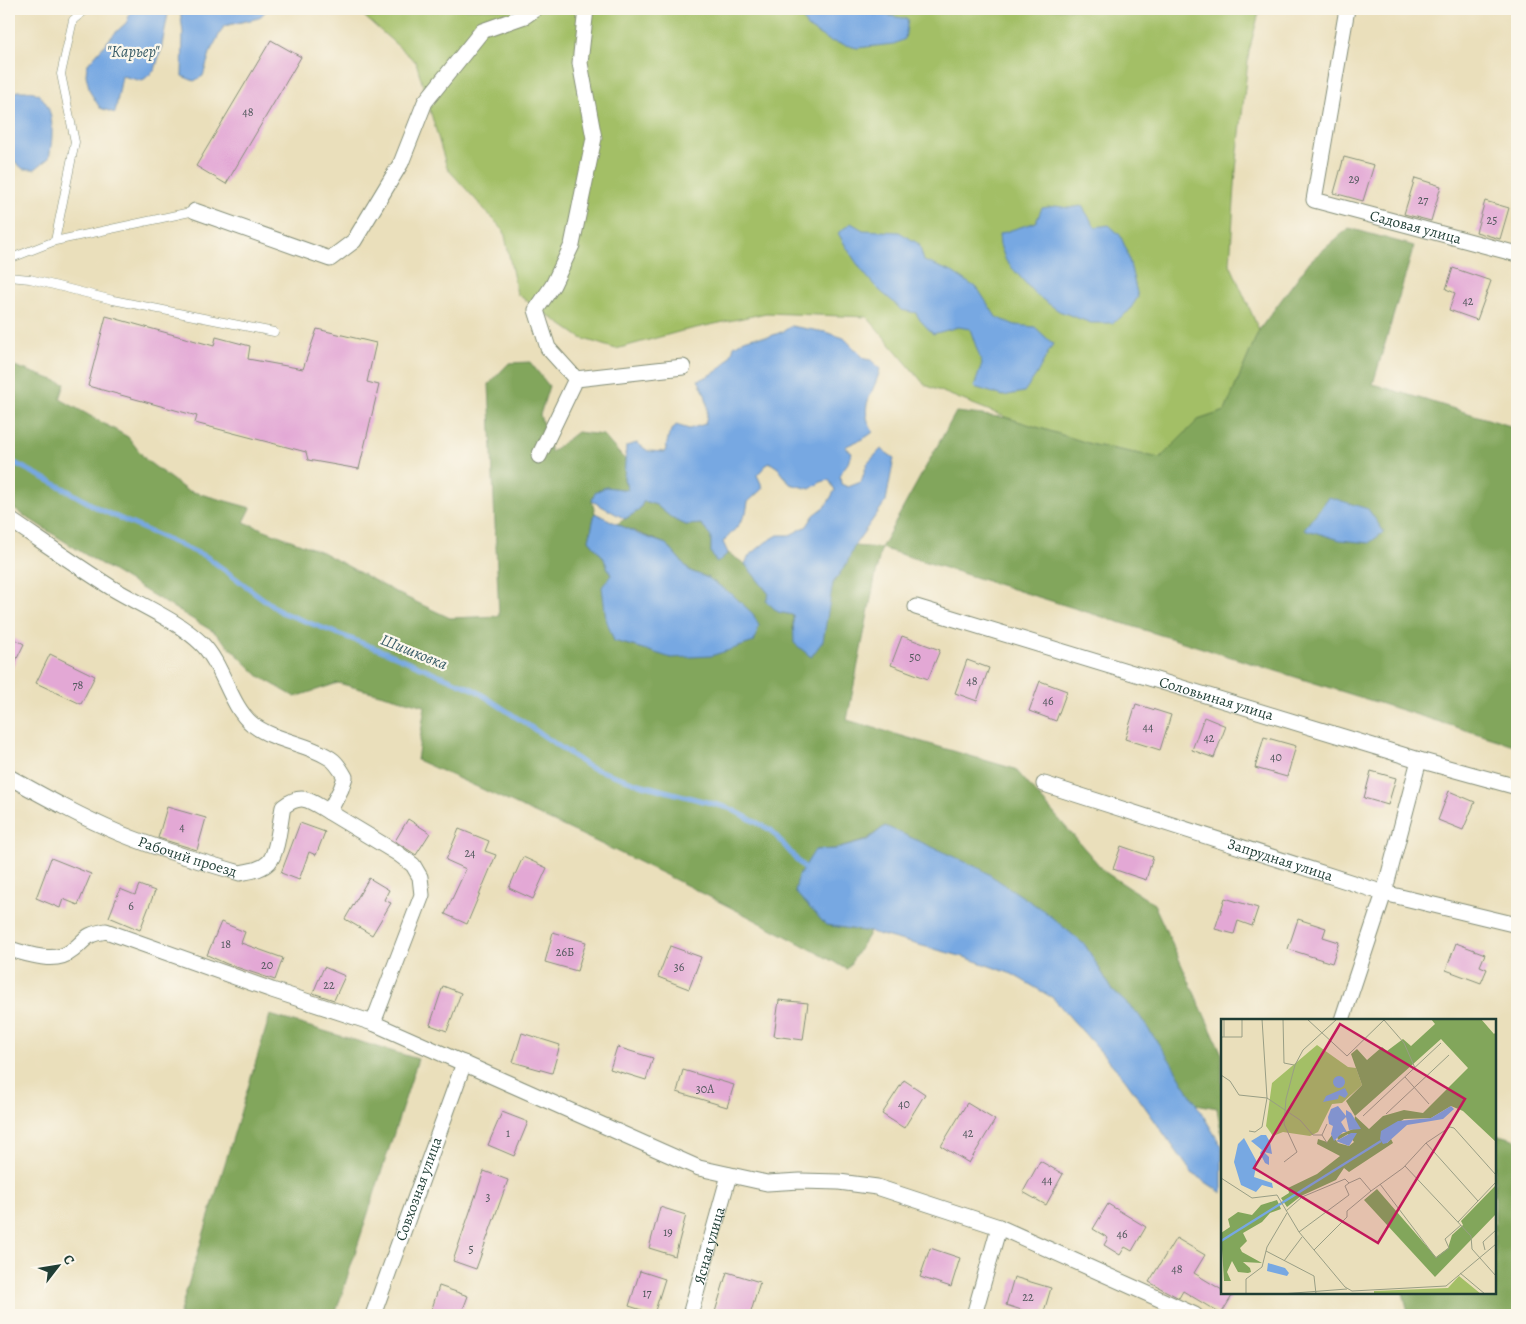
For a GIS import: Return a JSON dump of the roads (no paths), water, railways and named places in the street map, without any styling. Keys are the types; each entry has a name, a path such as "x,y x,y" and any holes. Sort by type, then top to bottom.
{"street":[{"path":"195,211 330,259 354,241 401,163 425,102 482,31 525,16 535,9"},
{"path":"576,379 548,348 536,310 553,284 572,245 594,138 580,63 586,9"},
{"name":"Садовая улица","path":"1347,9 1314,200 1517,254"},
{"path":"576,379 683,367"},
{"path":"539,456 576,379"},
{"path":"9,519 112,588 190,633 204,646 213,658 240,708 251,723 265,732 329,757 339,767 345,777 342,789 330,812 397,853 413,865 420,877 422,895 373,1023"},
{"name":"Соловьиная улица","path":"916,607 1418,760 1517,787"},
{"path":"1342,1019 1384,893 1418,760"},
{"name":"Рабочий проезд","path":"9,777 81,816 118,833 149,845 240,873 252,871 270,861 274,851 283,807 292,800 304,798 330,812"},
{"name":"Запрудная улица","path":"1044,784 1384,893 1517,925"},
{"path":"9,949 50,959 62,957 72,951 87,936 106,931 272,990 373,1023 699,1168 767,1184 820,1182 877,1187 1000,1227 1195,1315"},
{"name":"Совхозная улица","path":"373,1315 464,1063"},
{"name":"Ясная улица","path":"690,1315 729,1175"},
{"path":"974,1315 1000,1227"}],"lane":[{"path":"55,241 76,142 61,74 73,20 87,9"},
{"path":"9,259 55,241 195,211"},
{"path":"9,277 30,279 113,300 274,332"}],"water":[{"name":"\"Карьер\"","path":"131,9 169,9 155,70 142,81 122,76 115,113 100,108 90,92 86,75 87,65 127,22"},
{"name":"\"Карьер\"","path":"180,9 268,9 259,18 224,26 211,50 203,76 194,81 182,76 183,33"},
{"path":"798,9 856,9 865,13 908,19 905,39 894,44 857,48 830,41 807,27"},
{"path":"18,91 34,92 41,97 47,104 52,122 52,141 49,158 35,169 23,169 9,156 9,95"},
{"path":"1056,206 1069,208 1082,206 1095,227 1109,225 1120,235 1127,251 1138,297 1129,311 1113,323 1091,323 1059,311 1036,295 1006,261 1000,245 999,234 1036,222 1042,208"},
{"path":"851,223 863,230 899,232 919,244 924,261 952,272 978,289 996,317 1015,325 1035,327 1053,344 1024,392 1003,396 974,387 982,364 970,329 958,327 933,334 916,313 901,310 866,275 838,233"},
{"path":"791,326 825,332 844,338 865,359 871,360 880,369 868,400 866,414 873,432 845,447 852,452 848,463 840,474 841,484 848,487 861,482 867,464 881,449 894,458 886,501 854,546 847,563 833,583 823,641 811,657 794,643 793,615 778,612 766,601 769,594 745,564 749,556 766,542 778,535 790,535 807,526 814,515 826,506 835,490 829,480 821,482 810,489 790,484 778,468 769,462 757,475 763,488 748,502 746,513 738,526 723,542 728,553 717,563 711,553 711,537 701,524 686,525 673,519 656,505 644,501 638,511 625,519 592,501 595,492 606,487 628,490 624,479 626,446 637,443 648,451 665,452 669,434 676,425 689,429 705,424 707,401 698,380 721,368 729,358 734,346 754,337 768,337"},
{"path":"1329,497 1368,509 1384,532 1369,543 1340,540 1304,529"},
{"path":"595,513 638,534 666,544 690,571 708,578 733,595 753,614 759,626 754,642 711,656 671,658 614,641 606,619 602,587 611,575 603,557 589,540"},
{"path":"885,826 981,869 1044,911 1085,945 1113,991 1138,1014 1169,1059 1221,1145 1221,1192 1192,1173 1125,1079 1053,998 1012,974 964,957 870,932 826,925 795,892 798,877 815,850 836,849 866,841"}],"waterway":[{"name":"Шишковка","path":"9,460 101,510 207,557 281,612 383,651 475,690 589,767 639,784 729,808 771,830 804,868"}]}
